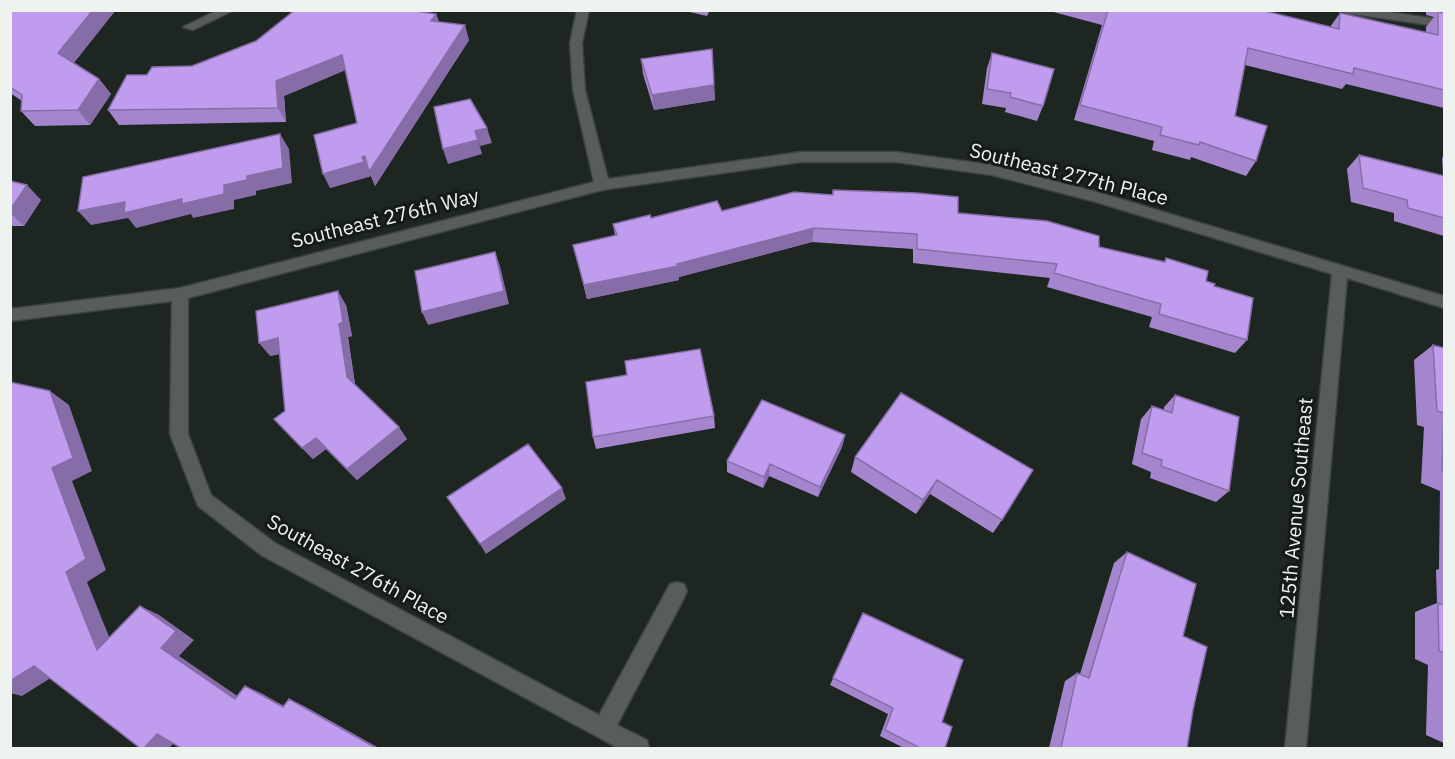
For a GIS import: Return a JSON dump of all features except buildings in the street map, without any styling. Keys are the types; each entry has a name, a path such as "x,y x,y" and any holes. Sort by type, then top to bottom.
{"street":[{"path":"189,27 229,10"},
{"path":"583,10 576,43 579,90 602,185"},
{"path":"1346,10 1389,13 1444,24"},
{"name":"Southeast 277th Place","path":"602,185 801,157 896,157 1002,173 1097,197 1444,302"},
{"name":"Southeast 276th Way","path":"180,294 602,185"},
{"name":"125th Avenue Southeast","path":"1296,748 1340,271"},
{"path":"10,315 180,294"},
{"name":"Southeast 276th Place","path":"180,294 179,434 204,500 268,549 639,748"},
{"path":"603,729 677,591"}]}
